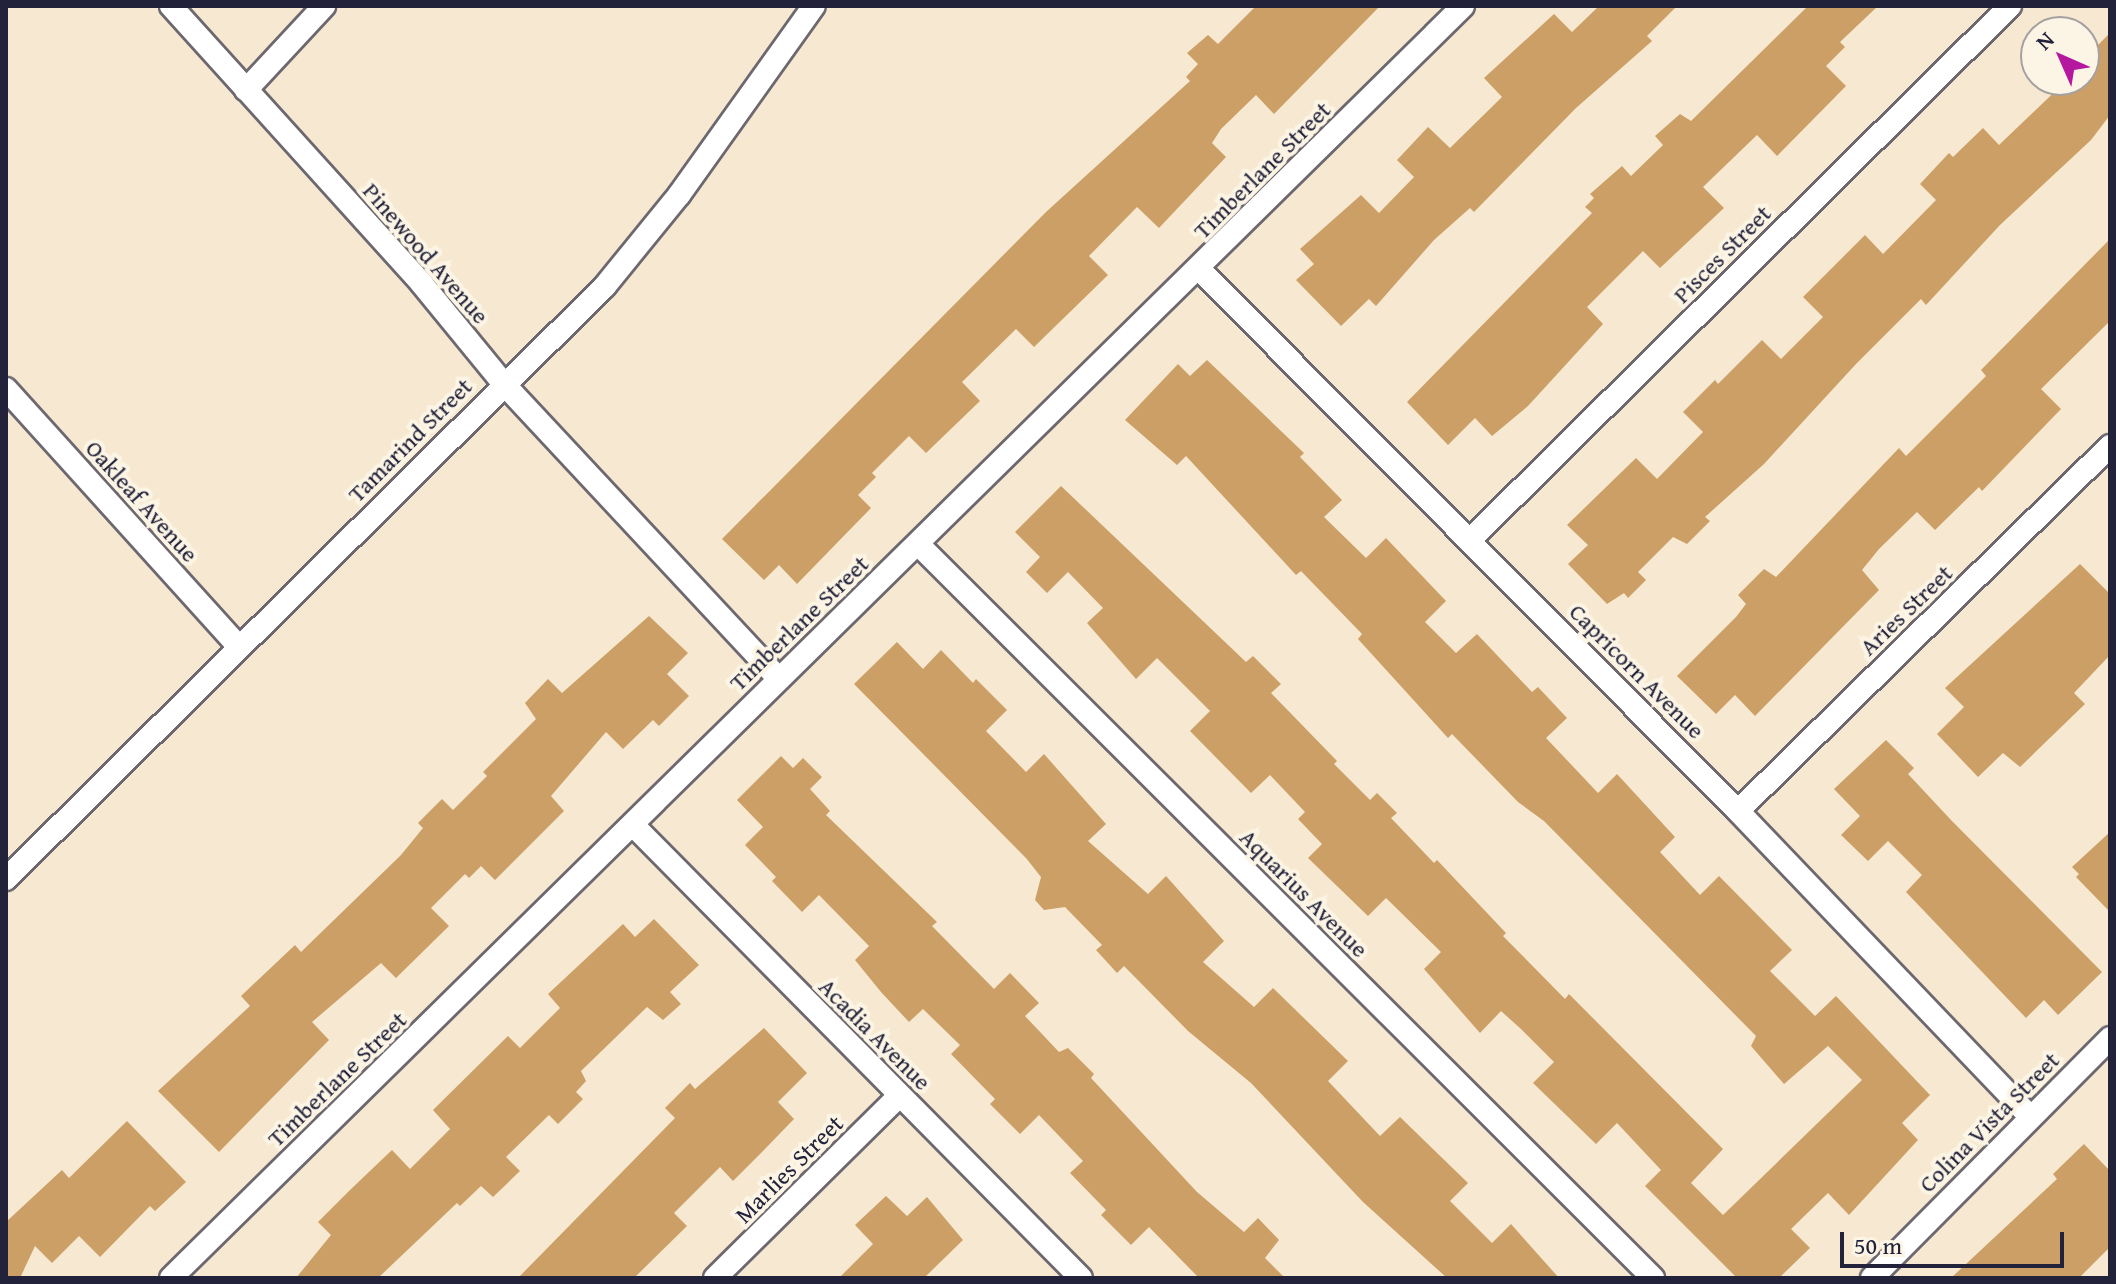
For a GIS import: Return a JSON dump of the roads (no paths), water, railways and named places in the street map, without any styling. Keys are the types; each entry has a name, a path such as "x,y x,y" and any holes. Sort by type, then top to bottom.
{"street":[{"name":"Pinewood Avenue","path":"171,6 422,284 503,383 778,678"},
{"path":"246,90 324,6"},
{"name":"Tamarind Street","path":"6,879 503,383 605,286 695,174 814,6"},
{"name":"Timberlane Street","path":"171,1278 1463,6"},
{"name":"Pisces Street","path":"1471,539 2010,6"},
{"name":"Capricorn Avenue","path":"1199,269 1471,539 1738,811 2030,1117"},
{"name":"Oakleaf Avenue","path":"6,389 239,647"},
{"name":"Aries Street","path":"1738,811 2110,446"},
{"name":"Aquarius Avenue","path":"918,544 1653,1278"},
{"name":"Acadia Avenue","path":"633,825 1081,1278"},
{"name":"Colina Vista Street","path":"1872,1278 2110,1038"},
{"name":"Marlies Street","path":"715,1278 899,1096"}]}
